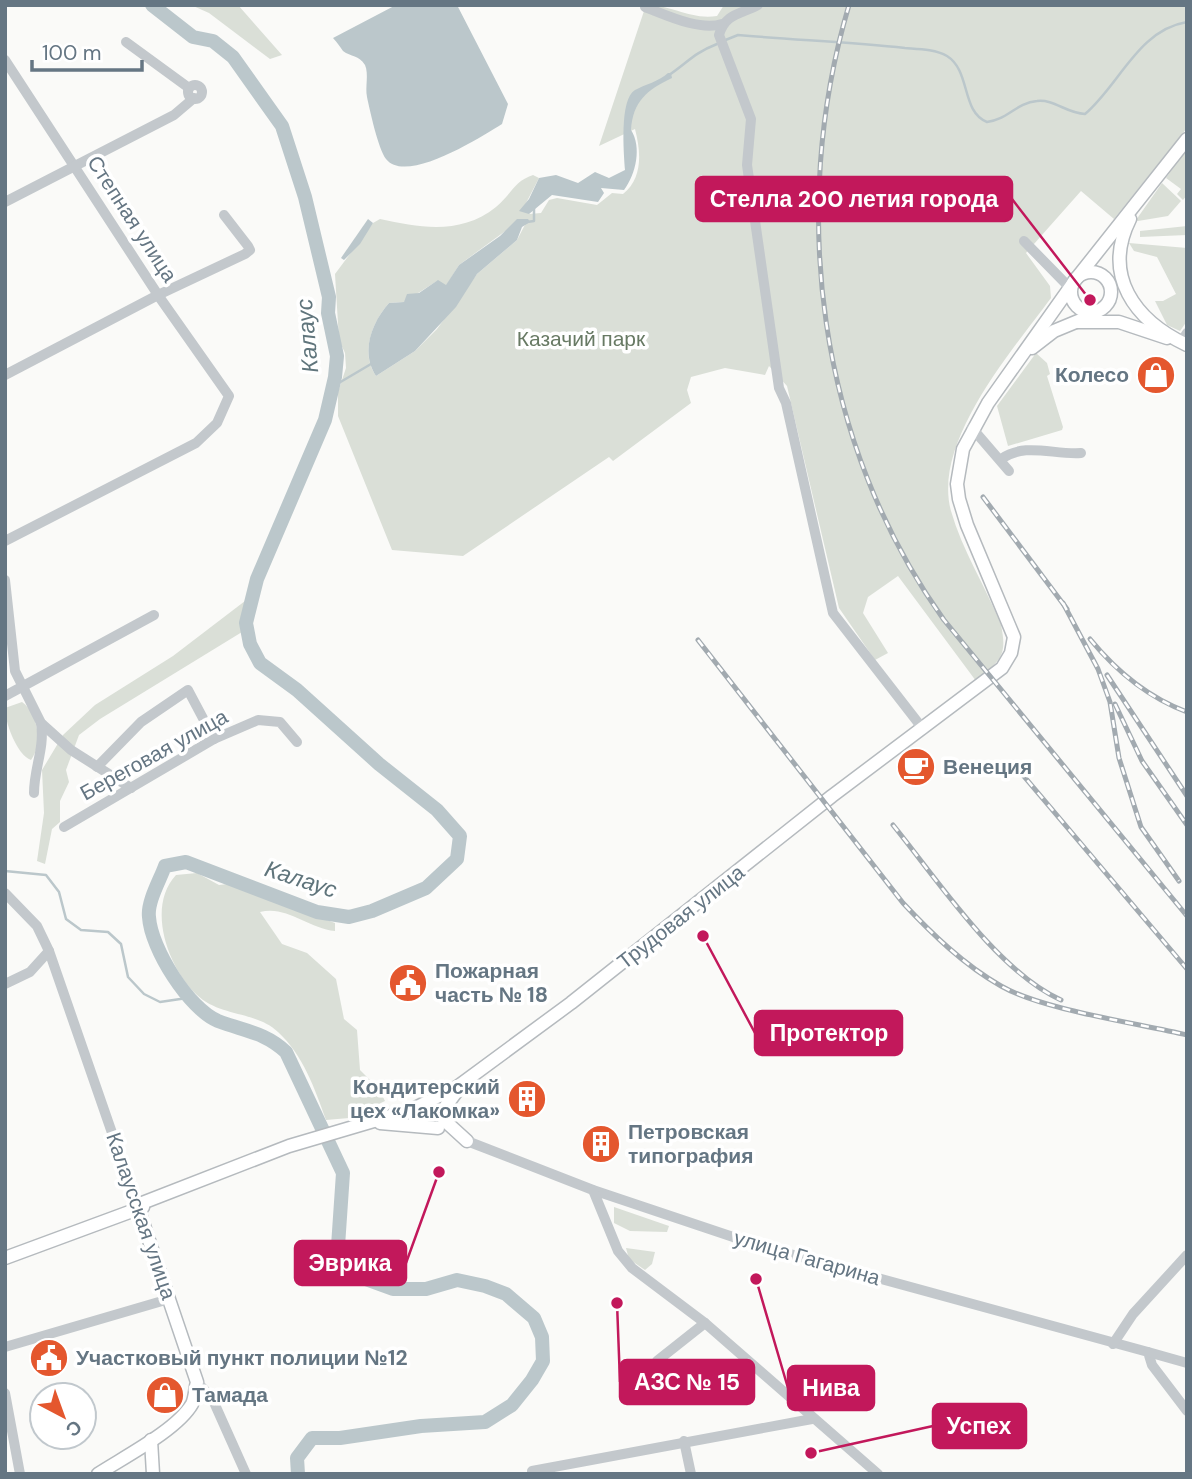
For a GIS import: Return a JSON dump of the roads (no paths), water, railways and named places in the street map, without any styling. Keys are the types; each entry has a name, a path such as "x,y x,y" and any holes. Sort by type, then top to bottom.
{"main road":[{"path":"1130,299 1123,286 1119,262 1120,239 1138,202 1187,139"},
{"name":"Трудовая улица","path":"355,1124 411,1110 462,1083 561,1011 832,796 989,678 1007,660 1014,636 967,525 959,499 959,468 972,428 1018,359 1138,202"},
{"path":"1018,359 1054,331 1078,322 1108,304 1111,284 1119,262"},
{"path":"1097,311 1084,311 1074,303 1071,291 1073,284 1094,272 1130,299 1149,320 1185,340"},
{"path":"1078,322 1119,323 1185,340"},
{"path":"462,1083 443,1110 444,1120 467,1141"},
{"name":"улица Гагарина","path":"411,1110 438,1128 467,1141"},
{"path":"5,1258 234,1172 289,1146 355,1124 386,1123 438,1128"},
{"name":"Калаусская улица","path":"138,1206 197,1382"},
{"path":"98,1474 151,1440 183,1415 192,1403 197,1382"},
{"path":"151,1440 153,1474"}],"street":[{"path":"645,7 702,24 722,24 744,8 758,5"},
{"path":"722,24 719,35 751,119 747,165 779,388 786,403 833,613 923,729"},
{"path":"5,202 174,115 192,93 126,43"},
{"name":"Степная улица","path":"5,60 158,295 229,396 217,423 196,443 5,541"},
{"path":"5,374 250,250 224,215"},
{"path":"1024,241 1073,284"},
{"path":"972,428 1009,471"},
{"path":"1002,460 1012,452 1031,449 1080,453"},
{"path":"5,580 15,671 20,688 41,723 71,750 131,788"},
{"path":"5,696 154,615"},
{"path":"97,767 141,722 188,690 214,739"},
{"name":"Береговая улица","path":"64,827 214,739 258,720 280,722 297,742"},
{"path":"34,793 34,771 44,748 41,723"},
{"name":"Калаусская улица","path":"5,893 37,926 49,951 138,1206"},
{"path":"5,984 30,972 49,951"},
{"name":"улица Гагарина","path":"467,1141 593,1190 757,1245 1187,1363"},
{"path":"593,1190 618,1251 632,1268 705,1323 878,1474"},
{"path":"1113,1344 1133,1314 1187,1255"},
{"path":"5,1347 169,1298"},
{"path":"657,1361 705,1323"},
{"path":"1147,1352 1152,1365 1187,1411"},
{"name":"Калаусская улица","path":"197,1382 212,1398 246,1474"},
{"path":"5,1393 20,1474"},
{"path":"532,1471 812,1419"},
{"path":"684,1441 691,1474"}],"waterway":[{"name":"Калаус","path":"152,5 193,37 213,41 233,57 282,126 305,197 329,297 328,313 337,356 335,377 325,420 257,579 246,623 250,644 260,663 297,690 379,764 437,810 460,836 457,859 426,888 372,911 349,917 317,912 186,862 165,866 150,905 151,930 164,961 195,1004 218,1021 262,1036 286,1052 343,1173 338,1246 360,1277 393,1289 426,1289 457,1280 485,1286 506,1294 534,1318 542,1337 543,1361 532,1380 512,1405 485,1422 421,1426 340,1438 312,1438 297,1458 298,1474"},
{"path":"723,41 738,35 937,52 955,63 973,110 987,122 1037,101 1049,102 1085,114 1142,47 1170,27 1187,22"},
{"path":"669,75 697,54 717,44"},
{"path":"527,222 534,221 534,208"},
{"path":"332,387 371,364"},
{"path":"5,871 46,875 59,892 66,919 81,930 108,932 121,944 128,977 144,994 160,1002 187,998"}],"railway":[{"path":"849,5 830,83 820,163 819,244 826,324 842,402 867,479 901,551 944,620 1187,916"},
{"path":"983,497 1067,609"},
{"path":"1063,603 1098,669 1110,702 1119,758 1141,827 1179,881"},
{"path":"1090,639 1134,682 1159,699 1187,712"},
{"path":"698,640 903,903 961,959 987,978 1019,995 1091,1015 1187,1035"},
{"path":"1107,675 1187,796"},
{"path":"1115,704 1142,761 1187,825"},
{"path":"1017,768 1187,969"},
{"path":"893,825 991,946 1037,986 1061,1000"}],"place":[{"name":"Стелла 200 летия города","path":"1090,300"},
{"name":"Колесо","path":"1156,375"},
{"name":"Венеция","path":"916,767"},
{"name":"Протектор","path":"703,936"},
{"name":"Пожарная часть № 18","path":"408,983"},
{"name":"Кондитерский цех «Лакомка»","path":"527,1099"},
{"name":"Петровская типография","path":"601,1144"},
{"name":"Эврика","path":"439,1172"},
{"name":"Нива","path":"756,1279"},
{"name":"АЗС № 15","path":"617,1303"},
{"name":"Участковый пункт полиции №12","path":"49,1358"},
{"name":"Тамада","path":"165,1395"},
{"name":"Успех","path":"811,1453"}],"park label":[{"name":"Казачий парк","path":"581,339"}]}
